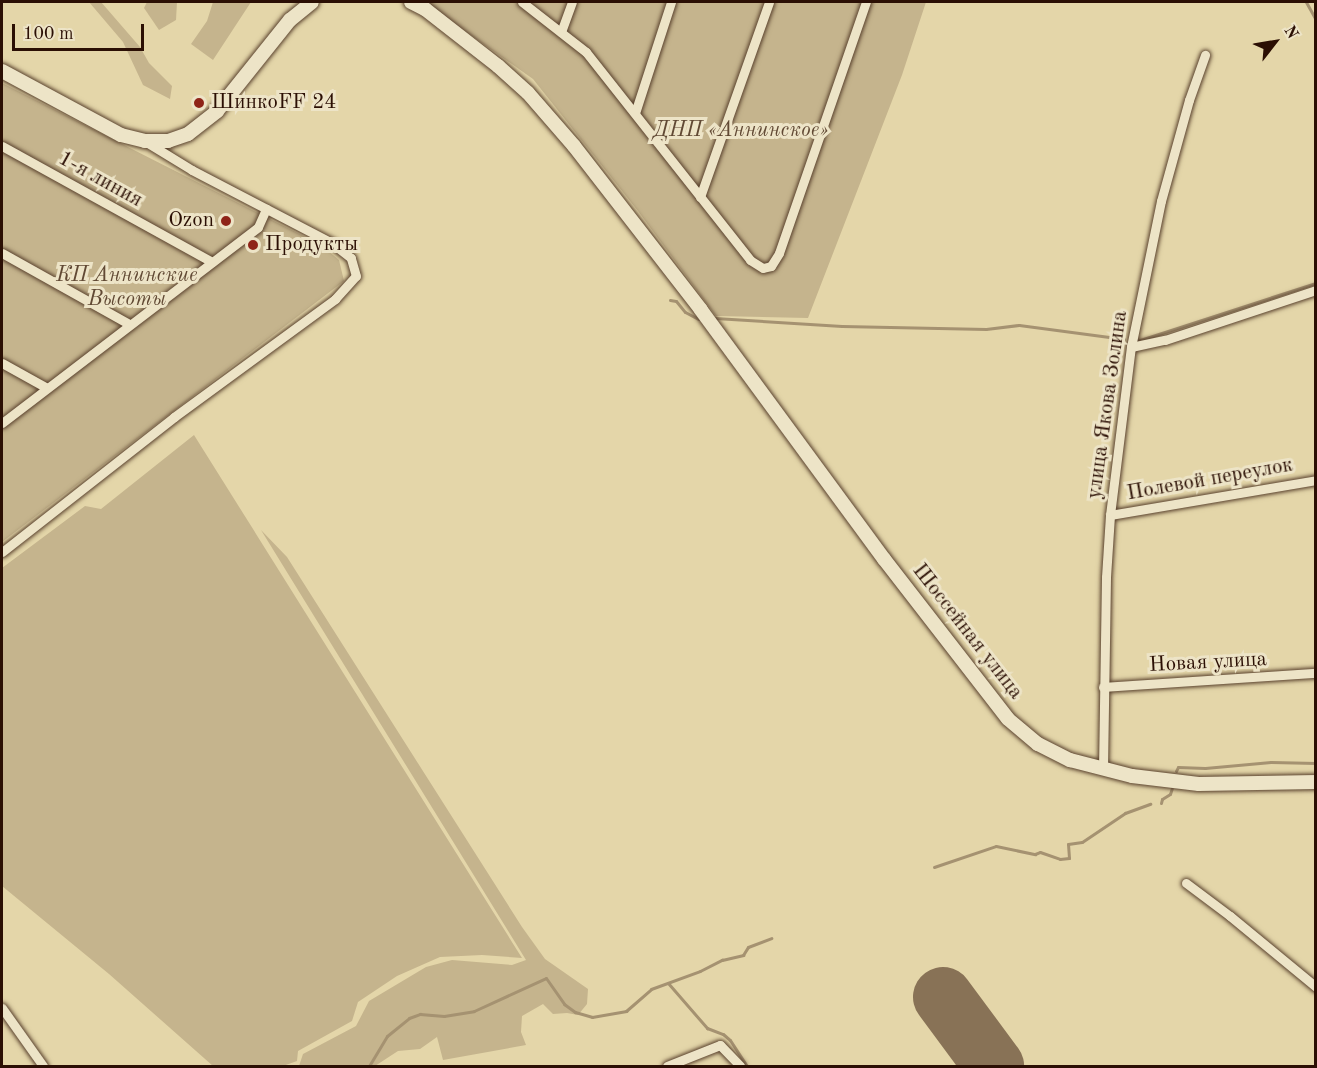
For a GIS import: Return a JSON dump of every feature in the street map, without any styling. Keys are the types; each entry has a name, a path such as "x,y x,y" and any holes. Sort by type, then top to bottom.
{"main road":[{"path":"2,71 121,135 145,141 168,141 189,134 204,124 237,87 290,20 312,2"},
{"name":"Шоссейная улица","path":"411,2 425,9 469,43 528,93 574,146 701,310 884,559 1008,719 1038,744 1070,760 1103,769 1158,780 1199,784 1316,782"}],"street":[{"path":"522,2 586,52 699,197 754,264 763,268 771,266 779,253 866,2"},
{"path":"561,32 572,2"},
{"path":"635,113 671,2"},
{"path":"699,197 716,156 769,2"},
{"name":"улица Якова Золина","path":"1103,769 1103,687 1110,515 1131,347 1161,201 1189,100 1205,55"},
{"path":"2,552 174,417 346,289 356,276 351,258 332,243 145,141"},
{"name":"1-я линия","path":"2,146 212,262"},
{"path":"2,423 258,227 266,209"},
{"path":"2,254 129,324"},
{"path":"1131,347 1165,340 1316,290"},
{"path":"2,363 47,388"},
{"name":"Полевой переулок","path":"1110,515 1316,480"},
{"name":"Новая улица","path":"1103,687 1316,674"},
{"path":"1186,883 1316,987"},
{"path":"2,1008 43,1066"},
{"path":"667,1066 720,1045 740,1066"}],"green space":[{"path":"89,2 101,2 140,47 149,63 172,86 170,99 143,85 123,42"},
{"path":"147,2 177,2 176,20 159,30 144,8"},
{"path":"213,2 251,2 213,60 191,44 207,21"},
{"name":"ДНП «Аннинское»","path":"424,2 926,2 902,75 808,318 716,316 638,211 533,79"},
{"name":"КП Аннинские Высоты","path":"2,83 321,245 339,260 344,281 2,542"},
{"path":"194,435 522,958 482,955 440,957 397,976 358,1002 352,1021 298,1051 297,1061 283,1066 213,1066 109,974 2,886 2,568 85,506 101,509"},
{"path":"261,530 287,557 522,927 545,959 588,989 587,1004 578,1015 553,1014 543,1004 522,1016 521,1032 526,1045 443,1060 437,1037 420,1049 398,1051 375,1066 299,1066 303,1054 356,1026 369,1001 426,967 452,960 512,965 526,960"}],"waterway":[{"path":"1306,2 1316,20"},
{"path":"1137,341 1316,283"},
{"path":"670,300 676,301 685,312 698,319"},
{"path":"715,318 842,326 986,329 1019,325 1124,339"},
{"path":"1176,771 1178,767 1205,768 1271,762 1316,763"},
{"path":"1161,803 1162,799 1170,794 1172,788"},
{"path":"934,867 996,846 1035,854 1040,852 1060,859 1069,858 1068,844 1082,842 1125,813 1150,804"},
{"path":"369,1066 387,1036 409,1018 420,1014 444,1016 474,1011 546,978 564,1004 575,1012 592,1017 626,1011 651,989 700,971 722,960 743,955 748,947 771,938"},
{"path":"668,983 707,1028 723,1034 730,1040 747,1066"}],"runway":[{"path":"943,997 994,1066"}],"place":[{"name":"ШинкоFF 24","path":"199,103"},
{"name":"Ozon","path":"226,221"},
{"name":"Продукты","path":"253,245"}]}
